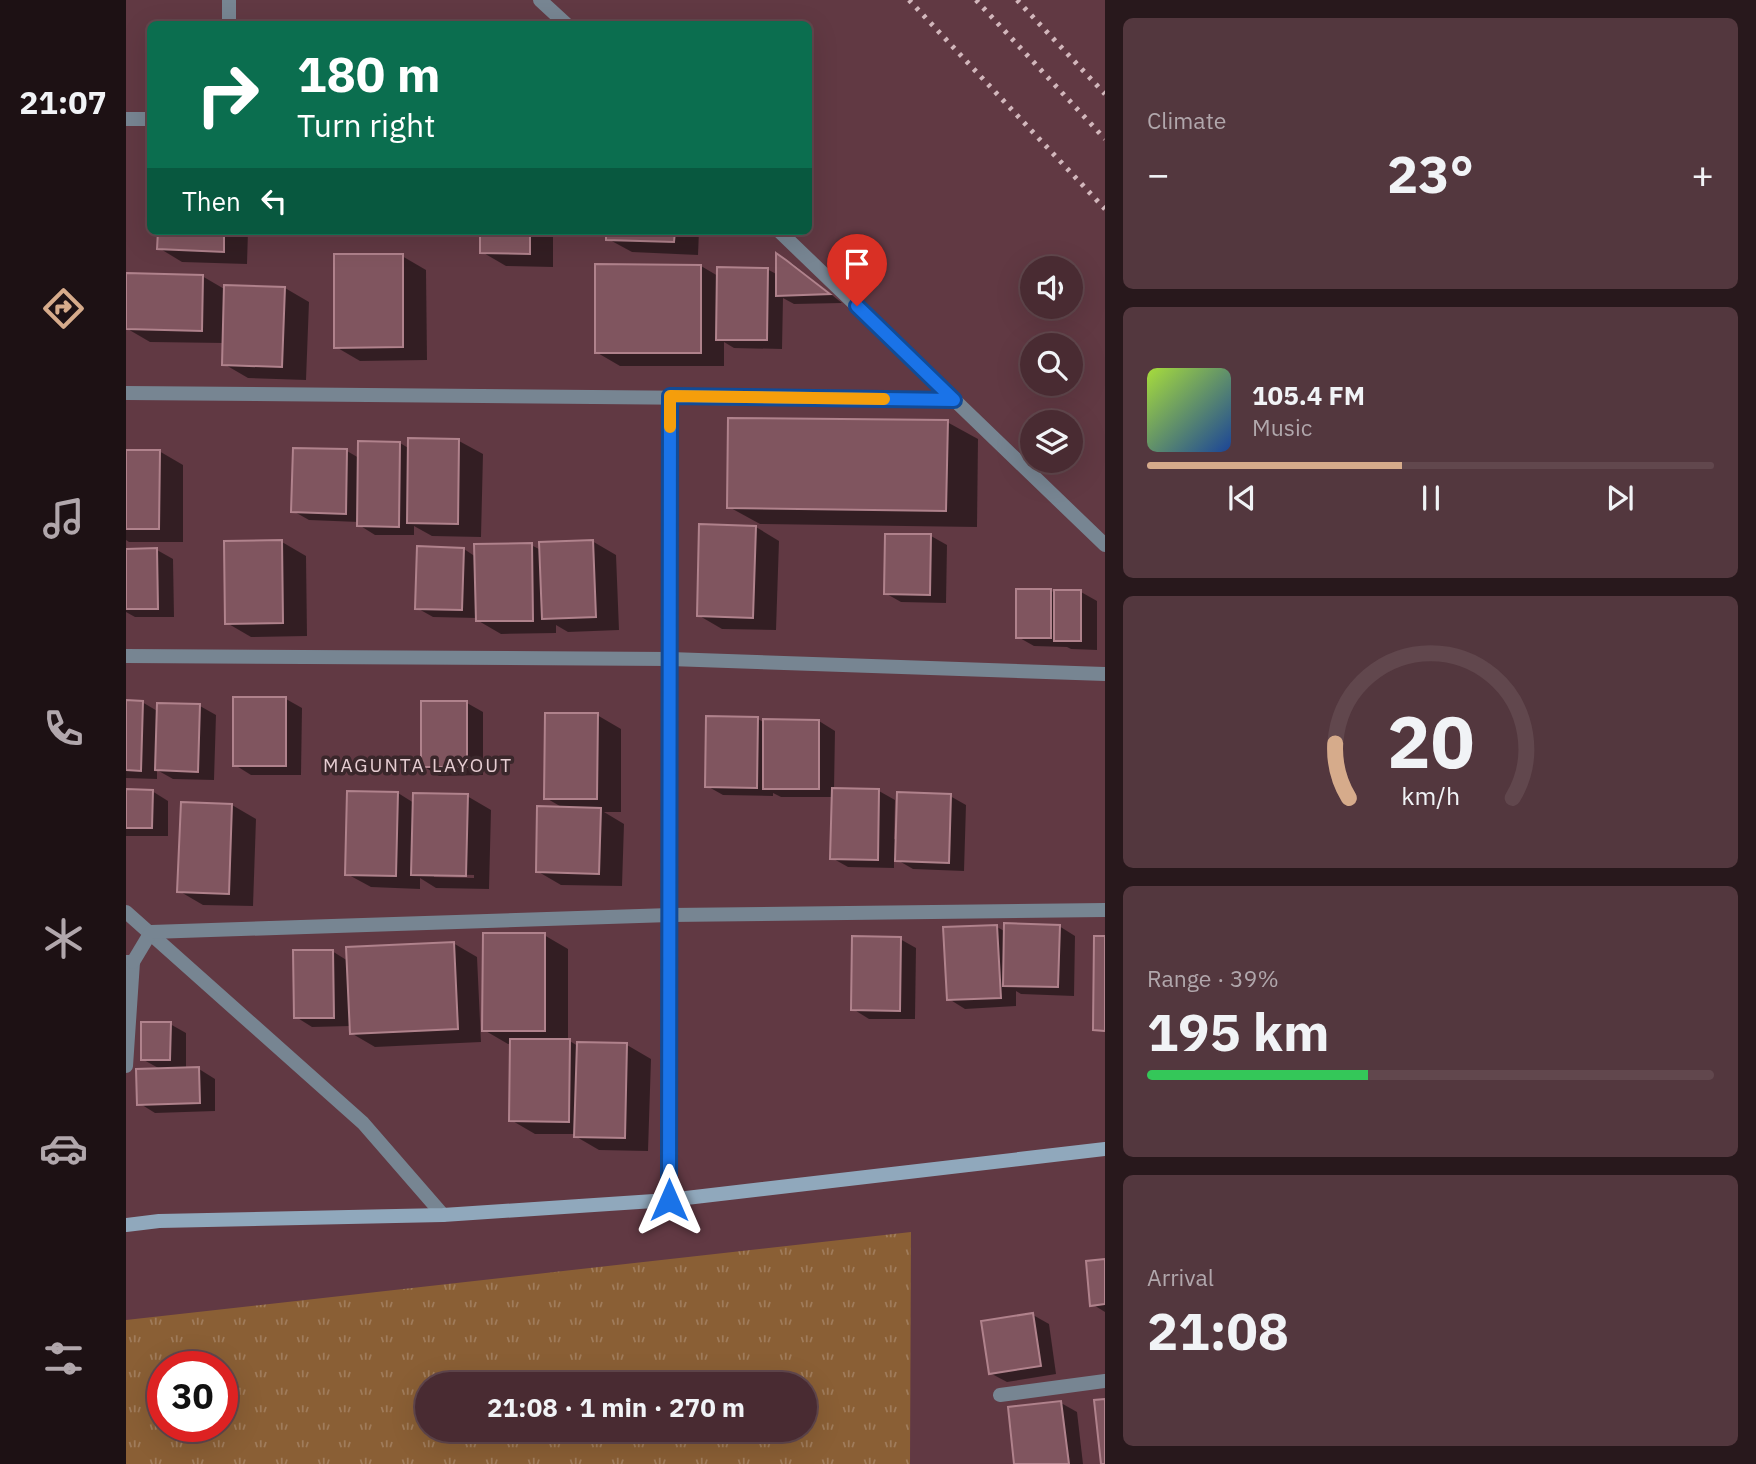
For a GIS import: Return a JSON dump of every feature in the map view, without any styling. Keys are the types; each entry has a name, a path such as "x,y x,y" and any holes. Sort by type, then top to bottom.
{"street":[{"path":"229,0 229,21"},
{"path":"540,0 563,21"},
{"path":"126,119 147,118"},
{"path":"783,235 1105,545"},
{"path":"126,393 954,400"},
{"path":"669,1200 670,396"},
{"path":"126,656 670,659 1105,674"},
{"path":"151,932 670,915 1105,910"},
{"path":"126,912 363,1124 443,1214"},
{"path":"126,1066 130,962 151,932"},
{"path":"126,1225 159,1221 443,1214 669,1200 1105,1149"},
{"path":"1000,1395 1105,1381"}],"green space":[{"path":"911,1232 910,1464 126,1464 126,1320"}],"building":[{"path":"158,235 224,235 224,252 157,249"},
{"path":"480,235 530,235 530,254 480,253"},
{"path":"606,235 675,235 674,242 606,240"},
{"path":"776,253 786,260 830,294 776,296"},
{"path":"334,254 403,254 403,347 334,348"},
{"path":"595,264 701,265 701,353 595,353"},
{"path":"717,267 768,268 767,340 716,340"},
{"path":"126,273 203,275 202,331 126,329"},
{"path":"224,285 285,287 282,367 222,365"},
{"path":"728,418 948,420 946,511 727,508"},
{"path":"408,438 459,439 458,524 407,523"},
{"path":"358,441 400,442 399,527 357,526"},
{"path":"293,448 347,449 346,514 291,512"},
{"path":"126,450 160,450 159,529 126,529"},
{"path":"699,524 756,526 753,618 697,616"},
{"path":"885,534 931,534 930,595 884,594"},
{"path":"282,540 283,623 225,624 224,541"},
{"path":"593,540 596,617 542,619 539,542"},
{"path":"532,543 533,621 476,621 474,544"},
{"path":"417,546 464,548 462,610 415,609"},
{"path":"157,548 158,609 126,609 126,549"},
{"path":"1016,589 1051,589 1051,638 1016,638"},
{"path":"1054,590 1081,590 1081,641 1054,641"},
{"path":"233,697 286,697 286,766 233,766"},
{"path":"126,700 143,701 141,771 126,770"},
{"path":"421,701 467,701 467,767 421,767"},
{"path":"157,703 200,704 198,772 155,770"},
{"path":"545,713 598,713 597,799 544,799"},
{"path":"706,716 758,717 757,788 705,787"},
{"path":"763,719 819,720 819,789 763,789"},
{"path":"832,788 879,789 878,860 830,859"},
{"path":"126,789 153,790 152,828 126,828"},
{"path":"347,791 398,792 396,876 345,875"},
{"path":"897,792 951,794 949,863 895,861"},
{"path":"413,793 468,794 466,876 411,875"},
{"path":"181,802 232,804 229,894 177,892"},
{"path":"537,806 601,808 599,874 536,872"},
{"path":"1004,923 1060,925 1058,987 1003,986"},
{"path":"997,925 1001,998 947,1000 943,927"},
{"path":"483,933 545,933 545,1031 482,1031"},
{"path":"852,936 901,937 900,1011 851,1010"},
{"path":"1094,936 1105,936 1105,1031 1093,1030"},
{"path":"454,942 458,1029 350,1034 346,947"},
{"path":"293,950 333,950 334,1018 294,1018"},
{"path":"141,1022 171,1022 170,1060 141,1060"},
{"path":"510,1039 570,1039 569,1122 509,1121"},
{"path":"577,1042 627,1043 625,1138 574,1137"},
{"path":"199,1067 200,1103 137,1105 136,1069"},
{"path":"1105,1259 1105,1304 1090,1306 1086,1261"},
{"path":"1033,1313 1041,1366 989,1374 981,1321"},
{"path":"1105,1399 1105,1464 1101,1464 1094,1400"},
{"path":"1061,1401 1069,1464 1014,1464 1008,1407"}],"railway":[{"path":"909,0 1105,209"},
{"path":"976,0 1105,139"},
{"path":"1017,0 1105,94"}],"slow traffic":[{"path":"670,427 670,396 884,399"}],"district":[{"name":"MAGUNTA LAYOUT","path":"418,765"}],"route":[{"path":"669,1200 670,396 954,400 857,306"}]}
